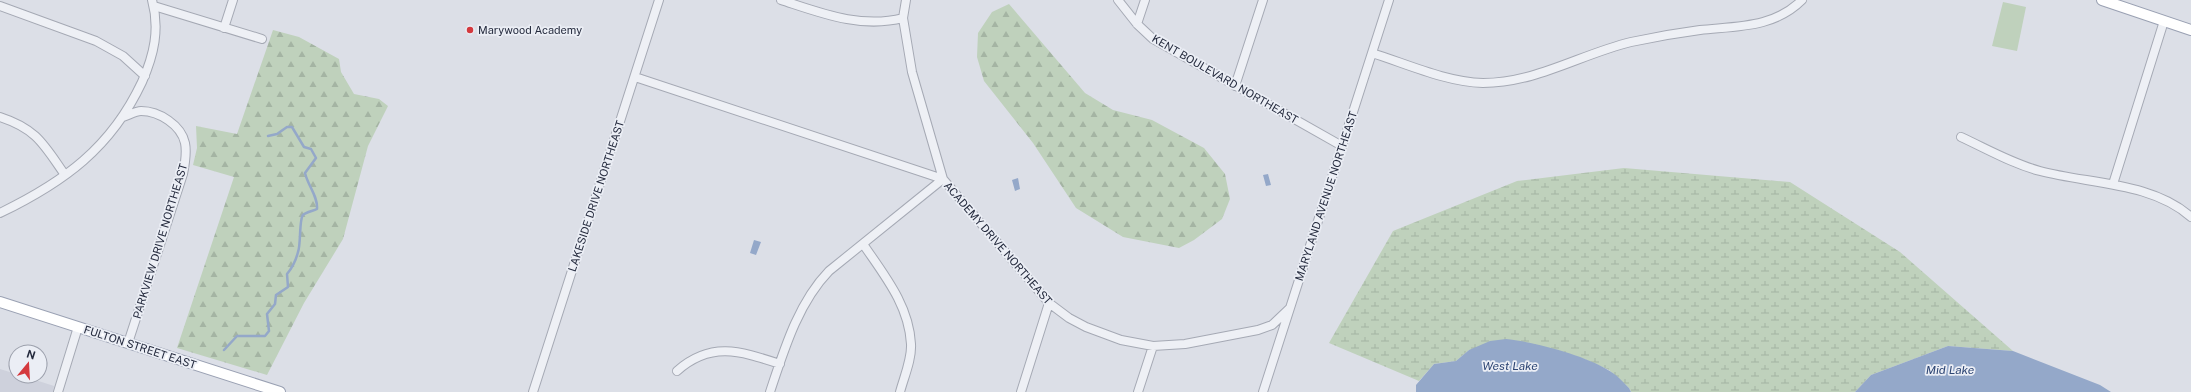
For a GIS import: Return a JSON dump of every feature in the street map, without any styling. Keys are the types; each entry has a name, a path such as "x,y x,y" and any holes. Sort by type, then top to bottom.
{"main road":[{"path":"2102,0 2191,30"},
{"name":"FULTON STREET EAST","path":"0,302 280,392"}],"street":[{"path":"224,28 233,0"},
{"name":"LAKESIDE DRIVE NORTHEAST","path":"533,392 659,0"},
{"path":"781,0 829,16 854,21 877,23 903,18"},
{"path":"770,392 797,319 818,282 830,270 943,179 912,72 903,18 906,0"},
{"name":"KENT BOULEVARD NORTHEAST","path":"1118,0 1137,24 1154,39 1342,146"},
{"path":"1137,24 1145,0"},
{"path":"1235,86 1263,0"},
{"name":"MARYLAND AVENUE NORTHEAST","path":"1263,392 1389,0"},
{"path":"1372,53 1470,82 1500,82 1539,74 1630,42 1675,34 1753,25 1772,21 1802,0"},
{"path":"0,213 41,192 65,175 100,145 124,117 145,76 153,53 156,32 153,3 262,40"},
{"path":"0,6 96,41 123,56 145,76"},
{"path":"2113,184 2164,21"},
{"name":"ACADEMY DRIVE NORTHEAST","path":"634,77 943,179 1049,303 1069,318 1121,340 1152,346 1185,344 1258,330 1272,325 1289,309"},
{"name":"PARKVIEW DRIVE NORTHEAST","path":"124,117 140,111 160,116 169,121 178,130 184,141 186,150 183,174 128,343"},
{"path":"0,117 29,129 38,137 65,175"},
{"path":"1961,137 2038,171 2074,180 2113,184 2153,195 2175,205 2191,217"},
{"path":"863,244 890,284 904,310 911,344 900,392"},
{"path":"1021,392 1049,303"},
{"path":"58,392 78,327"},
{"path":"1138,392 1152,346"},
{"path":"677,371 695,357 723,351 750,354 780,364"}],"shaded area":[{"path":"0,369 8,372 8,384 48,384 54,386 53,392 0,392"}],"green space":[{"path":"2003,2 2026,7 2017,51 1992,46"},
{"path":"1009,4 1085,93 1113,110 1152,120 1204,148 1225,174 1230,199 1222,219 1194,240 1179,248 1123,237 1076,208 1033,143 984,81 977,57 978,33 992,12"},
{"path":"273,30 299,37 339,59 341,72 354,94 379,99 388,106 368,146 343,239 304,303 267,375 177,348 234,177 193,165 197,148 196,126 237,134"},
{"path":"1624,168 1790,182 1900,252 2013,351 1948,346 1871,375 1855,392 1631,392 1629,388 1609,370 1584,359 1469,350 1456,361 1434,364 1419,381 1329,343 1393,231 1517,181"}],"water":[{"path":"1268,174 1271,185 1266,186 1263,175"},
{"path":"1018,178 1020,189 1015,191 1012,180"},
{"path":"754,240 761,242 756,255 750,253"},
{"name":"West Lake","path":"1506,339 1544,346 1573,354 1598,364 1619,378 1631,392 1416,392 1416,385 1434,364 1456,361 1469,350 1490,341"},
{"name":"Mid Lake","path":"1948,346 2013,351 2100,385 2111,392 1855,392 1871,375"}],"waterway":[{"path":"224,350 237,336 265,336 269,331 267,314 275,304 276,295 288,287 287,274 294,263 299,249 302,217 306,213 317,209 316,200 305,173 316,158 311,149 304,147 292,127 287,127 277,134 268,136"}],"place":[{"name":"Marywood Academy","path":"470,30"}]}
